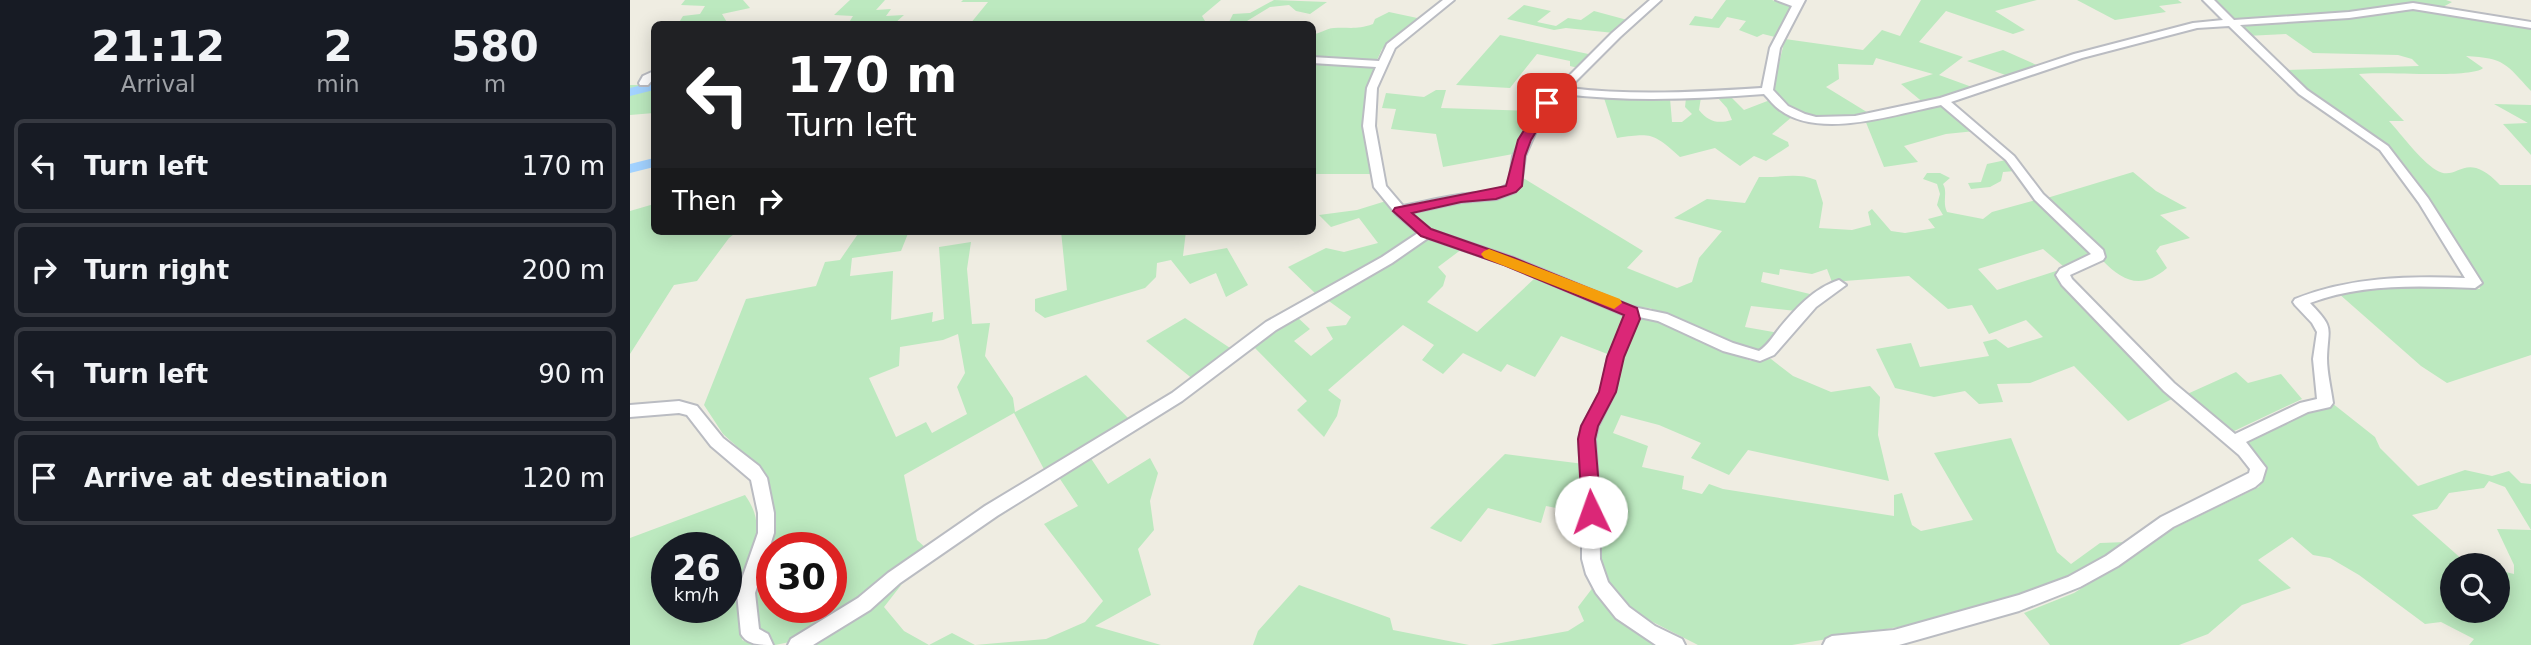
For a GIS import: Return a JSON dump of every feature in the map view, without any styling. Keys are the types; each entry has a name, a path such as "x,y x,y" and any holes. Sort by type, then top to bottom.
{"street":[{"path":"1449,0 1391,46 1372,88 1369,126 1380,187 1400,211 1426,233 1509,261 1631,312 1649,313 1730,348 1760,356 1774,349 1785,331 1824,292 1839,285"},
{"path":"1400,211 1461,198 1496,195 1515,186 1519,156 1532,126 1547,103 1563,91 1570,80 1579,75 1616,35 1656,0"},
{"path":"1767,91 1775,48 1798,3 1780,0"},
{"path":"2208,0 2303,92 2384,148 2424,201 2475,283 2412,282 2336,288 2300,302 2318,320 2323,332 2320,359 2325,402 2305,407 2234,441"},
{"path":"1563,91 1605,96 1673,97 1767,91 1784,108 1816,120 1855,119 1882,116 1944,101 2078,56 2186,27 2349,15 2413,6 2531,25"},
{"path":"1316,60 1383,64"},
{"path":"644,83 651,76"},
{"path":"1832,645 1894,638 2019,603 2074,582 2112,562 2167,522 2249,482 2256,476 2258,468 2255,461 2234,441 2169,387 2067,282 2063,275 2065,272 2098,257 2098,253 2039,197 2010,158 1944,101"},
{"path":"797,645 864,604 894,578 991,511 1177,397 1271,326 1387,260 1426,233"},
{"path":"1631,312 1632,319 1615,357 1608,392 1590,426 1587,439 1591,560 1599,583 1613,602 1638,625 1676,645"},
{"path":"630,411 679,407 692,410 717,442 759,478 766,513 766,533 746,593 750,635 762,640 764,645"}],"green space":[{"path":"685,0 743,0 750,8 722,14 726,21 680,21 683,16 700,14 705,6 681,5"},
{"path":"850,0 885,0 876,10 891,9 886,16 904,15 897,21 850,21 853,16 834,15"},
{"path":"1221,0 1202,16 1205,21 972,21 988,2 961,2"},
{"path":"1274,0 1327,2 1310,14 1296,11 1289,5 1270,7 1247,21 1230,21 1233,14 1250,13"},
{"path":"1726,0 1772,0 1792,7 1775,37 1763,34 1757,37 1739,30 1746,21 1727,17 1719,28 1689,25 1695,16 1712,19"},
{"path":"1921,0 2037,0 1995,11 2025,30 2013,34 1946,11 1919,42 1963,57 1939,75 1972,87 1925,104 1901,84 1933,74 1876,58 1873,65 1838,64 1839,79 1826,87 1870,114 1829,118 1817,116 1795,109 1772,91 1785,39 1863,50 1882,30 1900,36"},
{"path":"2077,0 2178,0 2182,3 2159,6 2166,12 2115,20"},
{"path":"2210,0 2452,2 2441,8 2413,4 2347,13 2230,20"},
{"path":"1524,5 1551,11 1537,22 1556,26 1568,18 1581,20 1594,11 1631,21 1614,33 1566,28 1554,30 1507,19"},
{"path":"2417,8 2531,27 2531,91 2504,64 2479,57 2466,56 2483,68 2462,73 2359,74 2404,121 2389,121 2436,170 2450,173 2470,167 2488,174 2500,185 2531,185 2531,355 2447,383 2421,366 2338,293 2434,285 2480,289 2467,260 2429,198 2395,154 2284,70 2419,66 2412,59 2398,55 2313,53 2286,34 2246,36 2235,24"},
{"path":"1389,12 1422,19 1382,49 1377,60 1316,56 1316,34 1331,28 1367,26 1373,24 1375,19"},
{"path":"1500,35 1593,55 1578,68 1570,66 1570,61 1537,54 1510,88 1456,85"},
{"path":"2003,50 2039,66 2008,76 1967,61"},
{"path":"1316,63 1376,68 1367,97 1364,121 1371,174 1316,174"},
{"path":"651,78 651,113 630,115 630,85 640,85"},
{"path":"1436,90 1446,90 1441,108 1535,111 1513,154 1443,167 1436,134 1391,129 1396,109 1382,108 1386,93 1424,97"},
{"path":"1701,97 1699,110 1706,117 1718,122 1732,120 1727,108 1717,97 1731,97 1744,110 1770,100 1793,116 1772,134 1788,142 1789,146 1766,161 1754,156 1740,166 1715,148 1680,157 1652,137 1638,135 1617,138 1604,98 1670,98 1672,122 1682,122 1692,114 1685,107 1686,98"},
{"path":"1942,103 1975,131 1946,134 1904,146 1918,162 1884,167 1865,120 1916,112"},
{"path":"2494,104 2531,105 2531,155 2503,124 2528,123"},
{"path":"2006,160 2015,171 2003,172 2001,181 1990,187 1971,189 1968,183 1981,182 1987,164"},
{"path":"2133,172 2156,191 2187,208 2160,215 2190,238 2160,246 2156,251 2167,268 2158,275 2141,281 2125,278 2110,268 2102,260 2104,253 2047,198"},
{"path":"1927,173 1940,173 1950,178 1943,184 1947,212 1983,219 1992,212 2036,200 2092,250 2091,255 2063,266 2043,249 1978,269 1997,290 2056,271 2126,352 2174,398 2128,421 2074,366 2030,383 1997,384 2003,402 1979,404 1965,391 1934,397 1895,388 1876,349 1911,343 1920,367 1989,356 1983,342 1996,339 2008,348 2043,337 2026,320 1989,334 1972,305 1948,309 1909,276 1832,282 1827,269 1812,274 1780,269 1779,275 1763,272 1761,282 1814,295 1796,311 1751,306 1745,327 1779,333 1771,347 1754,353 1650,308 1636,307 1421,225 1405,212 1441,204 1499,198 1520,188 1523,178 1643,251 1627,268 1677,288 1692,282 1699,258 1722,231 1674,218 1707,199 1745,203 1759,177 1802,176 1816,180 1823,203 1819,228 1852,230 1871,225 1868,212 1872,209 1891,231 1905,233 1935,228 1928,219 1943,215 1937,205 1940,194 1937,184 1923,179"},
{"path":"1386,201 1416,233 1397,248 1317,295 1288,267 1326,248 1344,252 1378,243 1359,218 1331,227 1319,215 1357,210"},
{"path":"651,205 651,235 733,235 697,281 674,285 630,354 630,211"},
{"path":"857,235 907,235 901,251 852,258 850,276 893,271 891,320 933,312 932,322 944,319 939,247 971,242 967,269 972,324 990,323 985,356 1013,398 1015,412 1086,375 1130,420 1046,473 1014,413 904,475 917,540 927,549 847,606 847,532 772,532 774,519 765,472 723,434 704,405 746,299 816,286 825,262 840,260","holes":["958,334 965,373 957,387 967,414 932,433 926,422 896,437 869,378 899,366 900,347 943,340"]},
{"path":"1061,235 1186,235 1183,256 1227,248 1248,285 1226,297 1216,273 1190,284 1171,260 1157,263 1156,277 1145,288 1045,318 1035,311 1035,299 1067,290"},
{"path":"1426,235 1462,249 1438,267 1446,276 1443,286 1427,302 1477,332 1535,278 1626,313 1626,323 1610,355 1561,336 1535,377 1507,364 1501,372 1463,353 1443,374 1422,360 1434,345 1403,325 1328,390 1341,400 1337,416 1324,437 1297,410 1307,401 1253,346 1296,316 1310,329 1294,341 1311,356 1333,339 1326,327 1346,325 1351,317 1326,299"},
{"path":"1640,316 1649,317 1751,361 1771,359 1793,376 1831,392 1870,386 1880,397 1878,435 1889,481 1748,450 1729,475 1691,458 1701,443 1659,425 1621,415 1613,433 1648,446 1642,467 1684,476 1682,489 1702,494 1709,484 1723,489 1894,516 1894,495 1902,493 1912,525 1921,531 1973,520 1934,453 2011,438 2057,552 2071,564 2100,543 2127,542 2082,570 2007,599 1904,626 1792,645 1698,645 1637,614 1611,589 1598,564 1592,442 1595,428 1612,398 1618,366"},
{"path":"1185,318 1233,350 1194,380 1146,341"},
{"path":"2236,372 2248,383 2281,374 2302,399 2232,432 2185,395"},
{"path":"2332,403 2375,437 2380,448 2418,486 2465,470 2492,476 2509,471 2521,483 2531,484 2531,530 2505,487 2489,481 2484,488 2449,493 2437,509 2412,515 2455,553 2440,553 2440,622 2425,624 2359,575 2330,558 2313,555 2292,537 2258,560 2291,588 2242,605 2208,634 2179,645 2050,645 2024,613 2074,593 2141,551 2158,536 2259,487 2267,470 2244,443"},
{"path":"1505,454 1584,464 1586,514 1546,506 1541,523 1488,508 1461,542 1430,528"},
{"path":"1090,457 1108,484 1150,458 1158,473 1150,501 1154,530 1138,549 1151,595 1095,626 1161,645 975,645 1046,639 1085,622 1103,601 1044,524 1078,506 1058,476"},
{"path":"745,495 756,519 756,530 742,575 742,532 651,532 651,623 740,623 742,640 754,645 630,645 630,538"},
{"path":"2497,529 2531,530 2531,645 2469,645 2474,639 2443,623 2510,623 2510,573 2514,574 2514,565"},
{"path":"756,577 756,623 824,623 800,640 775,645 756,630 753,583"},
{"path":"902,584 884,607 904,631 929,645 811,645"},
{"path":"1299,585 1390,618 1393,630 1469,645 1253,645 1258,631"},
{"path":"1594,586 1663,645 1490,645 1568,631 1584,621 1578,607"},
{"path":"952,633 975,645 929,645"}],"waterway":[{"path":"630,92 651,87"},
{"path":"630,169 651,163"}],"slow traffic":[{"path":"1489,254 1614,303"}],"route":[{"path":"1547,103 1525,140 1519,156 1515,186 1511,189 1496,195 1442,201 1400,211 1426,233 1509,261 1631,312 1632,319 1615,357 1608,392 1590,426 1587,439 1591,512"}]}
